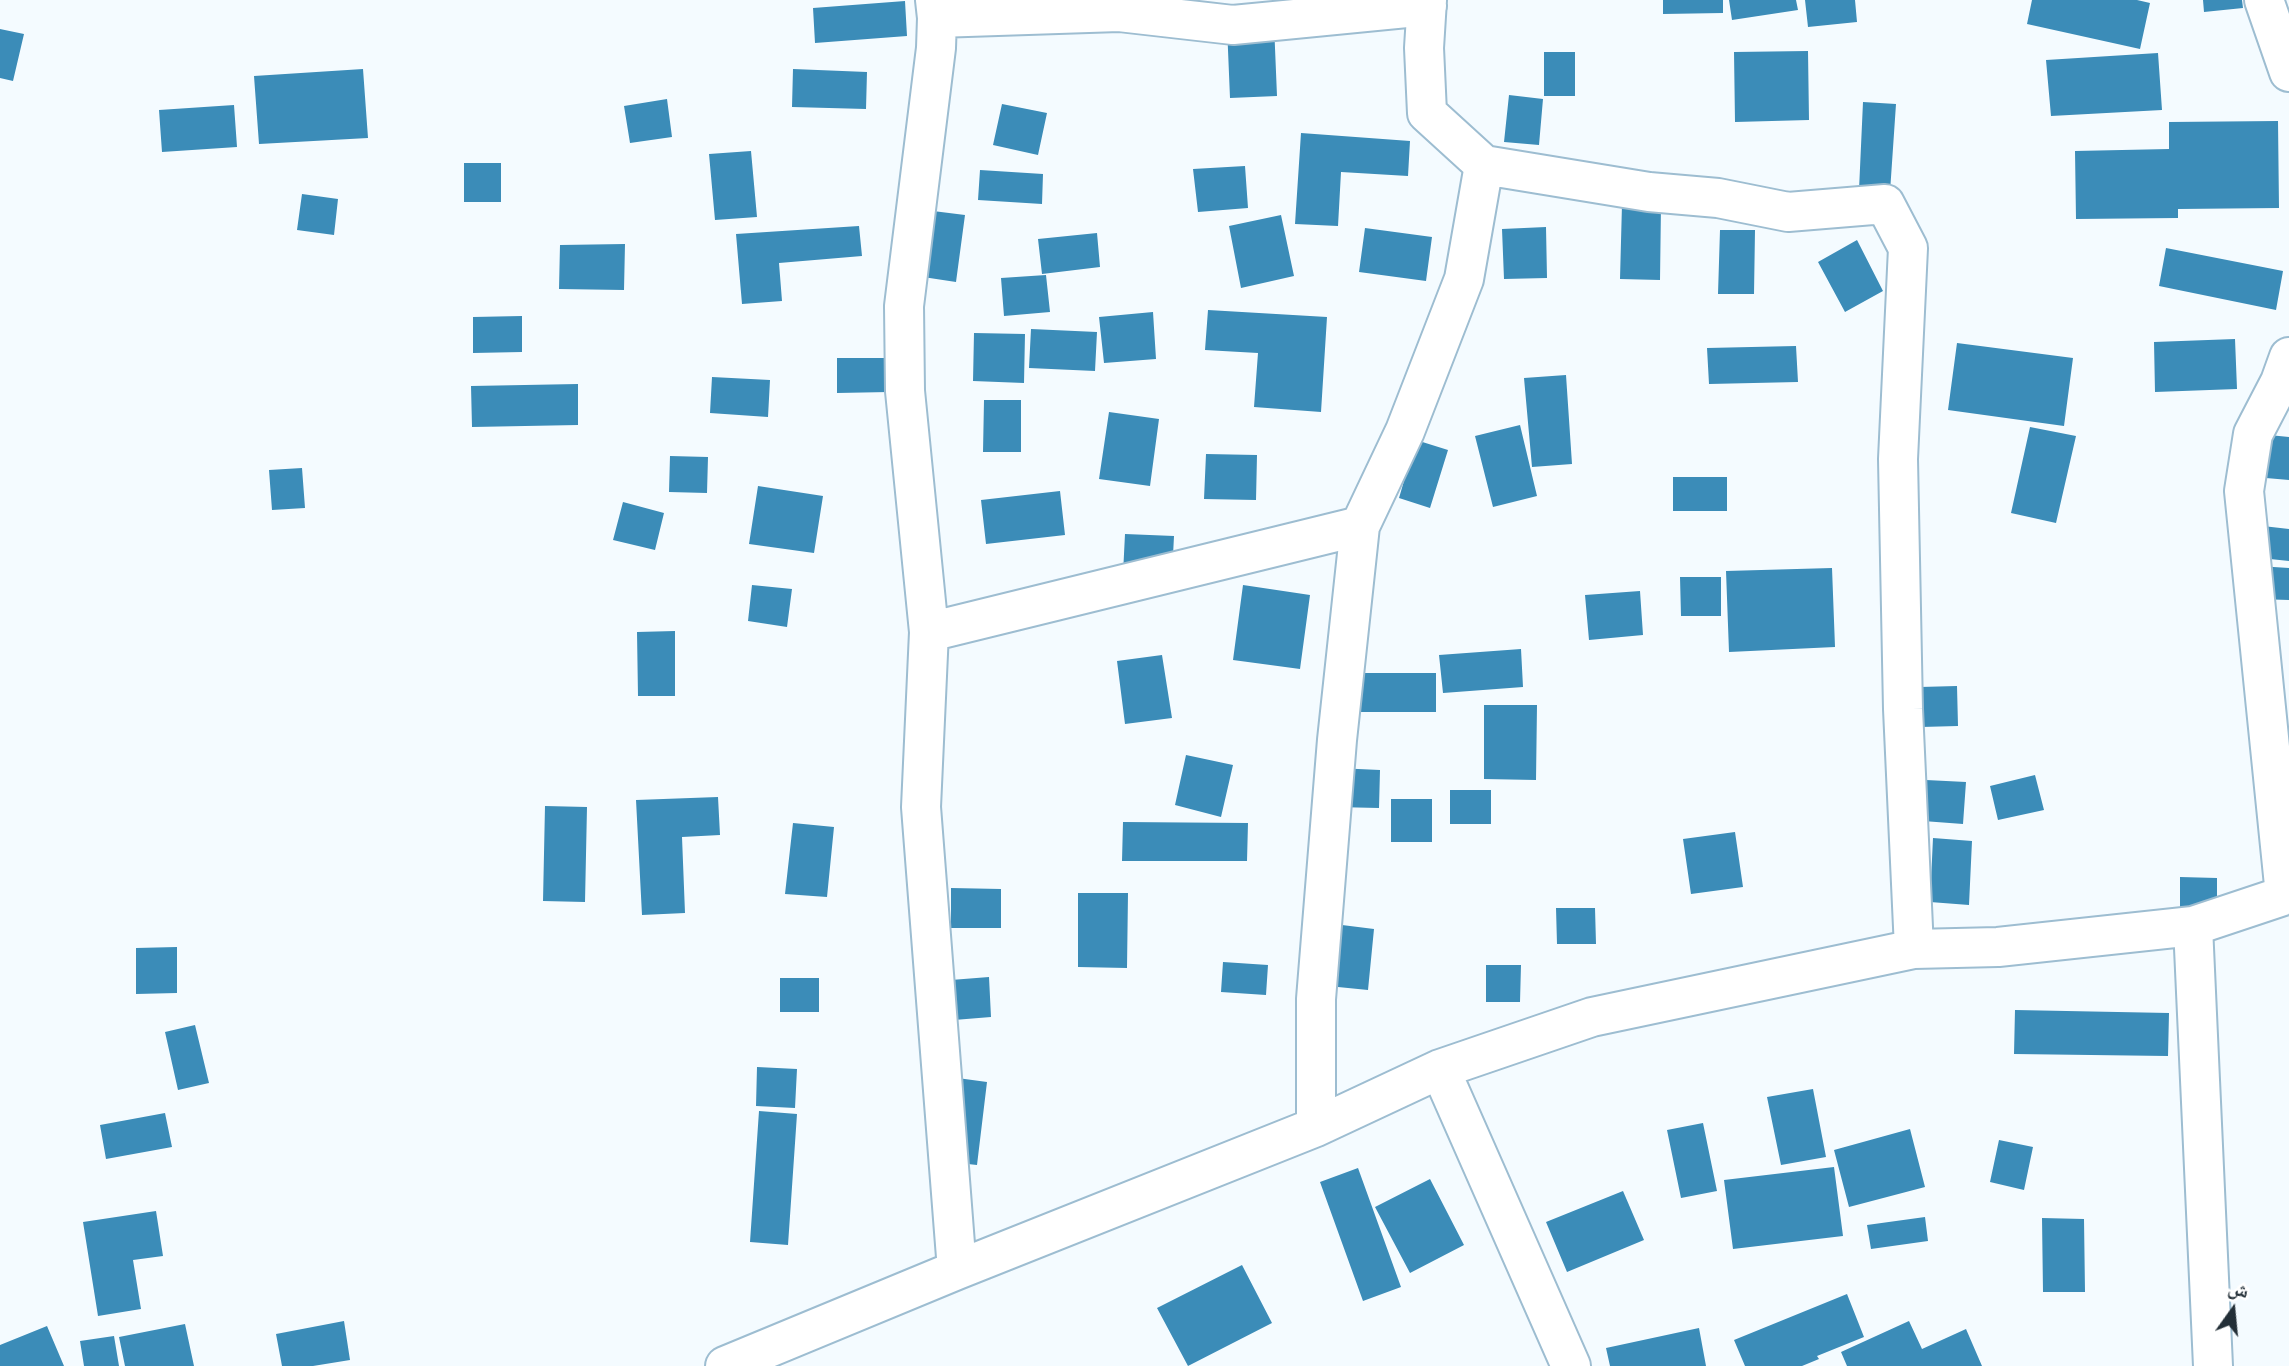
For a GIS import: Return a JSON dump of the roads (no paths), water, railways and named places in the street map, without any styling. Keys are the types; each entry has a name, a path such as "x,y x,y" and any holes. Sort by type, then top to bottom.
{"street":[{"path":"2264,0 2289,72"},
{"path":"957,1270 920,807 929,632 905,391 904,306 936,48 936,9 1119,12 1233,24 1427,3 1424,48 1427,113 1484,165 1649,192 1718,198 1788,212 1885,204 1908,248 1898,459 1903,709 1914,948"},
{"path":"1316,1127 1316,999 1337,740 1360,526 1405,432 1464,279 1484,165"},
{"path":"725,1366 1316,1127 1440,1069 1592,1017 1914,948 1998,947 2193,926 2287,894 2244,491 2253,434 2280,382 2289,357"},
{"path":"929,632 1360,526"},
{"path":"2193,926 2213,1366"},
{"path":"1440,1069 1571,1366"}]}
